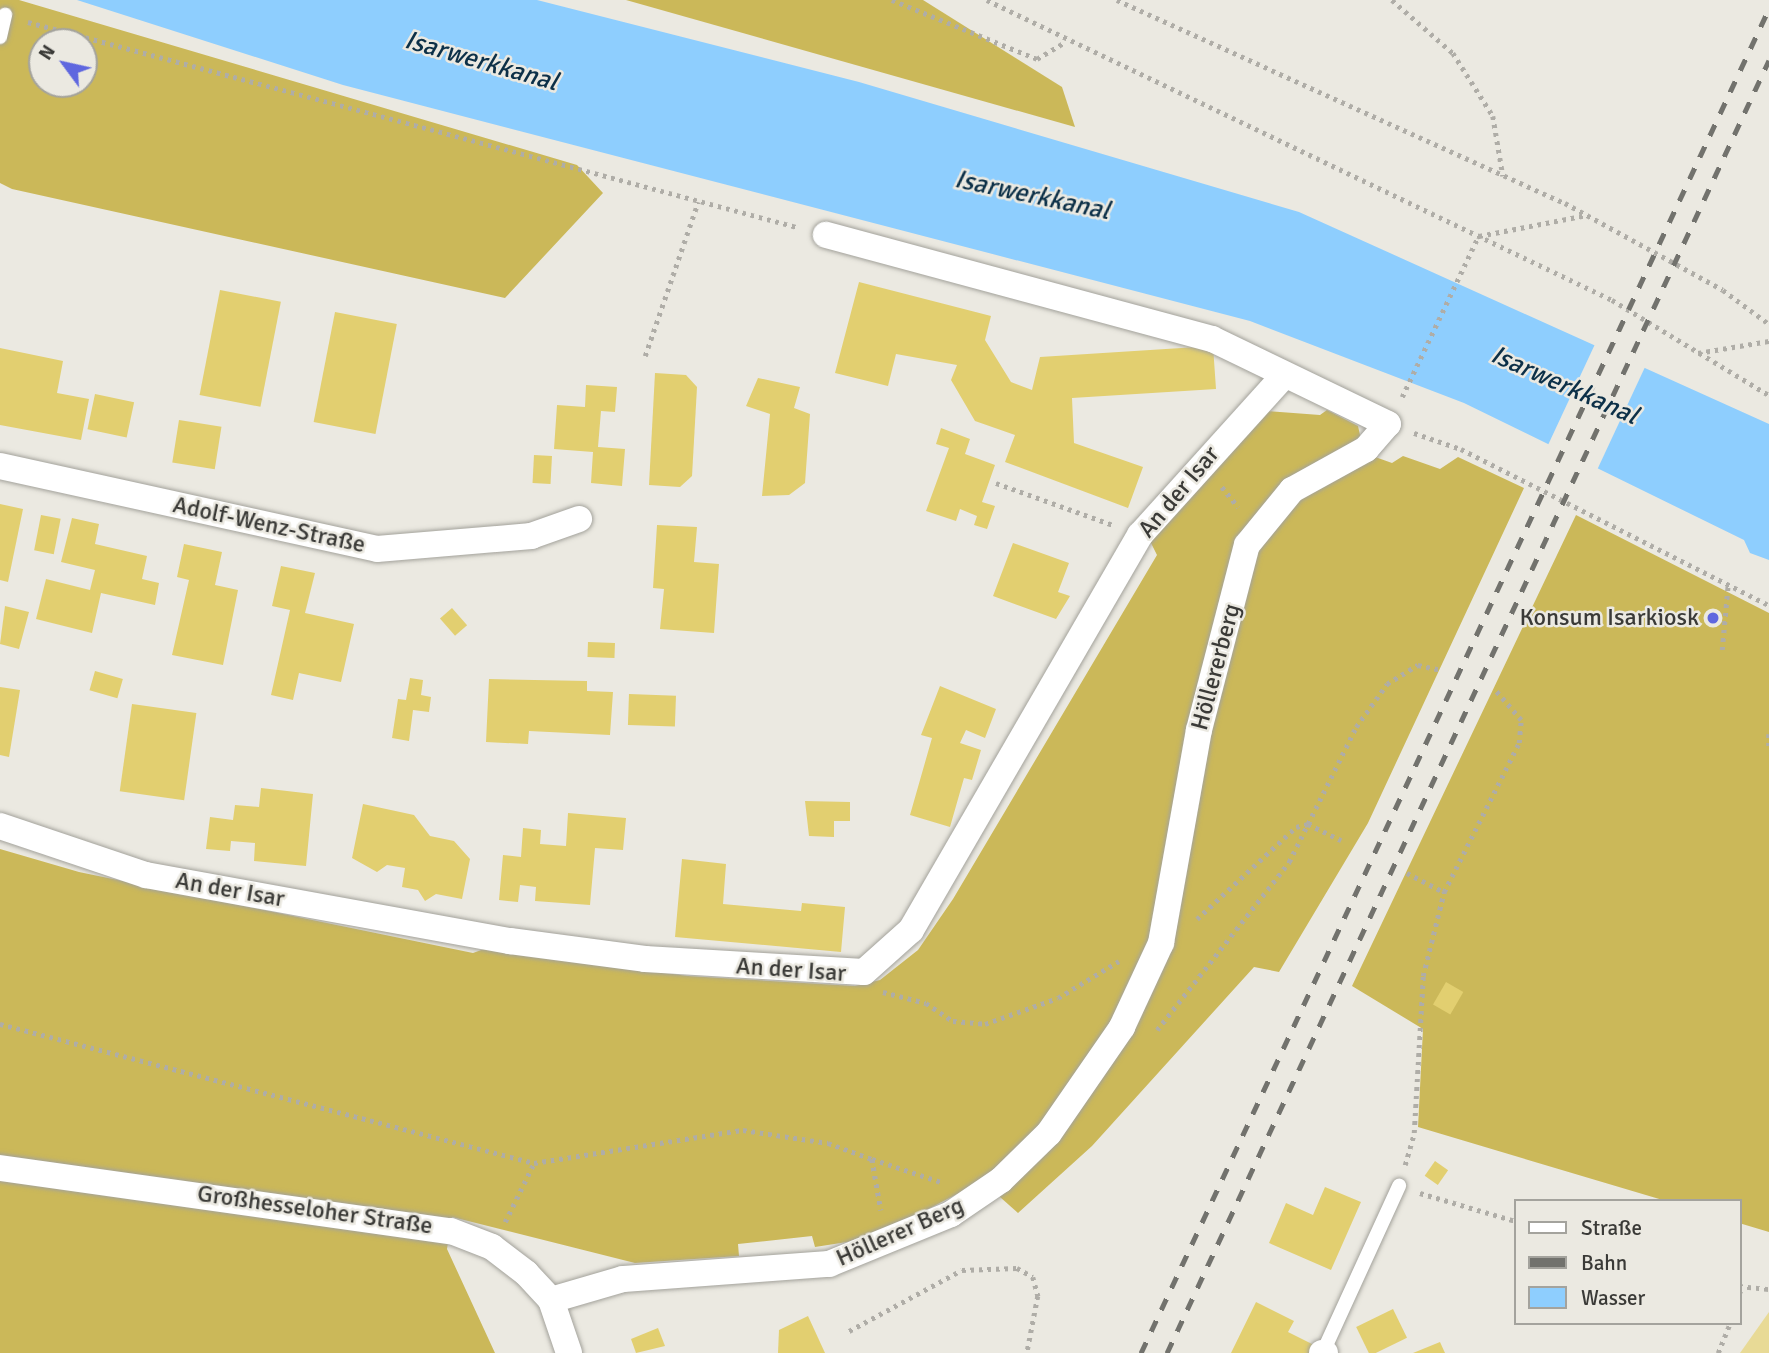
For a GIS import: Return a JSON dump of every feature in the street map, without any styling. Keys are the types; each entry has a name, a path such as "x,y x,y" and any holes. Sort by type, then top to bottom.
{"street":[{"path":"826,235 1212,339 1283,377 1388,424"},
{"name":"An der Isar","path":"0,826 146,875 510,942 853,976 911,930 1140,535 1283,377"},
{"name":"Höllererberg","path":"1161,943 1196,742 1247,545 1292,490 1366,449 1388,424"},
{"name":"Adolf-Wenz-Straße","path":"0,466 377,549 531,536 579,519"},
{"name":"Höllerer Berg","path":"551,1300 622,1279 829,1264 951,1214 1002,1180 1049,1132 1122,1027 1161,943"},
{"name":"Großhesseloher Straße","path":"0,1168 451,1231 492,1247 551,1300 569,1353"}],"lane":[{"path":"0,37 5,15"},
{"path":"1323,1353 1399,1186"}],"path":[{"path":"892,0 1037,59 1065,41"},
{"path":"987,0 1065,41 1304,148 1478,237 1612,300 1769,396"},
{"path":"1117,0 1587,215 1723,290 1769,324"},
{"path":"1392,0 1452,53 1493,116 1503,176"},
{"path":"5,15 826,235"},
{"path":"645,356 698,202"},
{"path":"1478,237 1587,215"},
{"path":"1408,387 1478,237"},
{"path":"1697,353 1769,341"},
{"path":"1388,424 1461,449 1769,605"},
{"path":"1213,476 1242,519"},
{"path":"996,483 1140,535"},
{"path":"1722,650 1728,584"},
{"path":"1152,1037 1289,862 1356,727 1387,684 1418,665 1442,670"},
{"path":"1496,691 1521,720 1519,743 1444,891 1423,976 1414,1133 1399,1186 1514,1221"},
{"path":"1769,734 1769,749"},
{"path":"1190,926 1296,827 1308,824 1341,840"},
{"path":"1407,873 1444,891"},
{"path":"873,986 926,1003 953,1021 985,1024 1058,998 1127,957"},
{"path":"0,1024 534,1163 743,1130 828,1143 872,1158 907,1175 950,1182"},
{"path":"872,1158 887,1242"},
{"path":"492,1247 534,1163"},
{"path":"849,1331 962,1270 1017,1268 1033,1277 1038,1296 1027,1353"},
{"path":"1741,1286 1769,1290"},
{"path":"1718,1353 1729,1325"}],"shaded area":[{"path":"0,0 19,0 577,165 603,193 505,298 12,189 0,183"},
{"path":"626,0 923,0 1062,87 1075,127"},
{"path":"1327,410 1358,426 1364,453 1392,463 1403,456 1440,469 1458,457 1524,488 1368,823 1279,972 1254,967 1092,1146 1018,1213 982,1181 888,1230 847,1242 815,1247 812,1236 738,1244 739,1256 635,1263 452,1217 447,1249 495,1353 0,1353 0,849 79,872 473,953 484,949 688,976 855,986 880,980 918,950 953,899 1157,555 1150,541 1266,411 1320,415"},
{"path":"1576,515 1769,613 1769,1232 1741,1224 1741,1199 1659,1199 1418,1127 1423,1029 1352,986"},
{"path":"1769,1312 1769,1353 1740,1353"}],"water":[{"name":"Isarwerkkanal","path":"77,0 537,0 859,82 1299,212 1769,424 1769,560 1750,553 1744,540 1464,403 1250,321 343,85"}],"pier":[{"path":"1596,342 1646,365 1597,470 1547,447"}],"building":[{"path":"859,282 991,316 985,340 1011,382 1032,390 1040,357 1213,346 1216,389 1072,398 1074,443 1143,467 1128,508 1005,462 1015,435 975,421 951,380 957,365 896,354 888,386 835,373"},
{"path":"220,290 281,302 260,407 200,395"},
{"path":"335,312 397,324 375,434 314,422"},
{"path":"0,348 63,361 57,393 89,399 81,440 0,425"},
{"path":"655,373 686,375 697,387 692,476 680,487 649,485"},
{"path":"758,378 800,387 794,408 810,414 805,483 789,495 762,496 770,414 746,406"},
{"path":"586,385 617,387 615,412 601,411 598,447 625,449 622,486 591,483 593,452 554,449 557,405 585,407"},
{"path":"95,394 134,402 127,438 88,429"},
{"path":"179,420 221,427 215,469 172,462"},
{"path":"941,428 970,439 965,454 995,465 982,502 995,506 987,529 974,525 977,516 960,509 956,521 926,511 949,448 936,444"},
{"path":"534,455 552,456 551,484 533,483"},
{"path":"0,504 23,509 8,582 0,580"},
{"path":"41,515 61,519 54,554 34,550"},
{"path":"72,518 99,524 95,544 147,556 142,579 159,583 155,605 101,593 92,633 36,619 46,579 90,590 95,570 61,562"},
{"path":"657,525 697,527 694,562 719,564 714,633 660,629 664,589 653,588"},
{"path":"1013,543 1069,563 1058,592 1070,596 1056,619 993,596"},
{"path":"184,544 222,552 215,585 238,590 223,665 172,655 189,580 177,577"},
{"path":"281,566 315,573 305,613 354,624 341,682 299,673 293,700 271,695 290,610 272,606"},
{"path":"5,606 29,612 19,649 0,644"},
{"path":"452,608 467,625 455,636 440,618"},
{"path":"588,642 615,643 614,658 587,657"},
{"path":"95,671 123,679 117,698 89,690"},
{"path":"410,678 423,680 421,695 431,697 429,712 413,710 409,741 392,738 398,699 406,700"},
{"path":"489,679 587,681 587,691 613,692 610,735 529,731 528,744 486,742"},
{"path":"940,686 996,709 985,738 966,730 960,743 981,750 972,780 964,778 950,827 910,815 932,738 921,735"},
{"path":"0,687 20,690 9,757 0,755"},
{"path":"629,694 676,696 675,727 628,725"},
{"path":"132,704 196,713 184,800 120,791"},
{"path":"261,788 313,794 306,866 254,861 255,843 231,841 230,851 206,849 210,817 233,820 235,805 259,807"},
{"path":"805,801 850,802 850,821 834,821 834,837 809,836"},
{"path":"363,804 414,815 430,836 454,841 470,859 462,899 436,894 425,901 418,890 402,887 405,868 387,865 377,872 352,858"},
{"path":"568,813 626,818 623,850 595,848 590,905 535,901 536,887 520,885 518,902 499,900 503,855 521,857 523,828 541,830 540,844 566,846"},
{"path":"682,859 726,864 723,904 801,911 802,903 845,907 841,952 675,937"},
{"path":"1446,982 1463,992 1450,1015 1433,1005"},
{"path":"1435,1161 1448,1170 1438,1185 1425,1176"},
{"path":"1325,1187 1361,1202 1331,1270 1269,1243 1286,1203 1313,1215"},
{"path":"1256,1302 1294,1321 1288,1332 1314,1345 1310,1353 1231,1353"},
{"path":"1393,1309 1407,1338 1376,1353 1369,1353 1356,1327"},
{"path":"808,1316 825,1353 778,1353 779,1330"},
{"path":"658,1328 665,1346 636,1353 631,1339"},
{"path":"1440,1342 1445,1353 1413,1353"}],"railway":[{"path":"1141,1353 1769,9"},
{"path":"1167,1353 1769,60"}],"place":[{"name":"Konsum Isarkiosk","path":"1713,618"}]}
